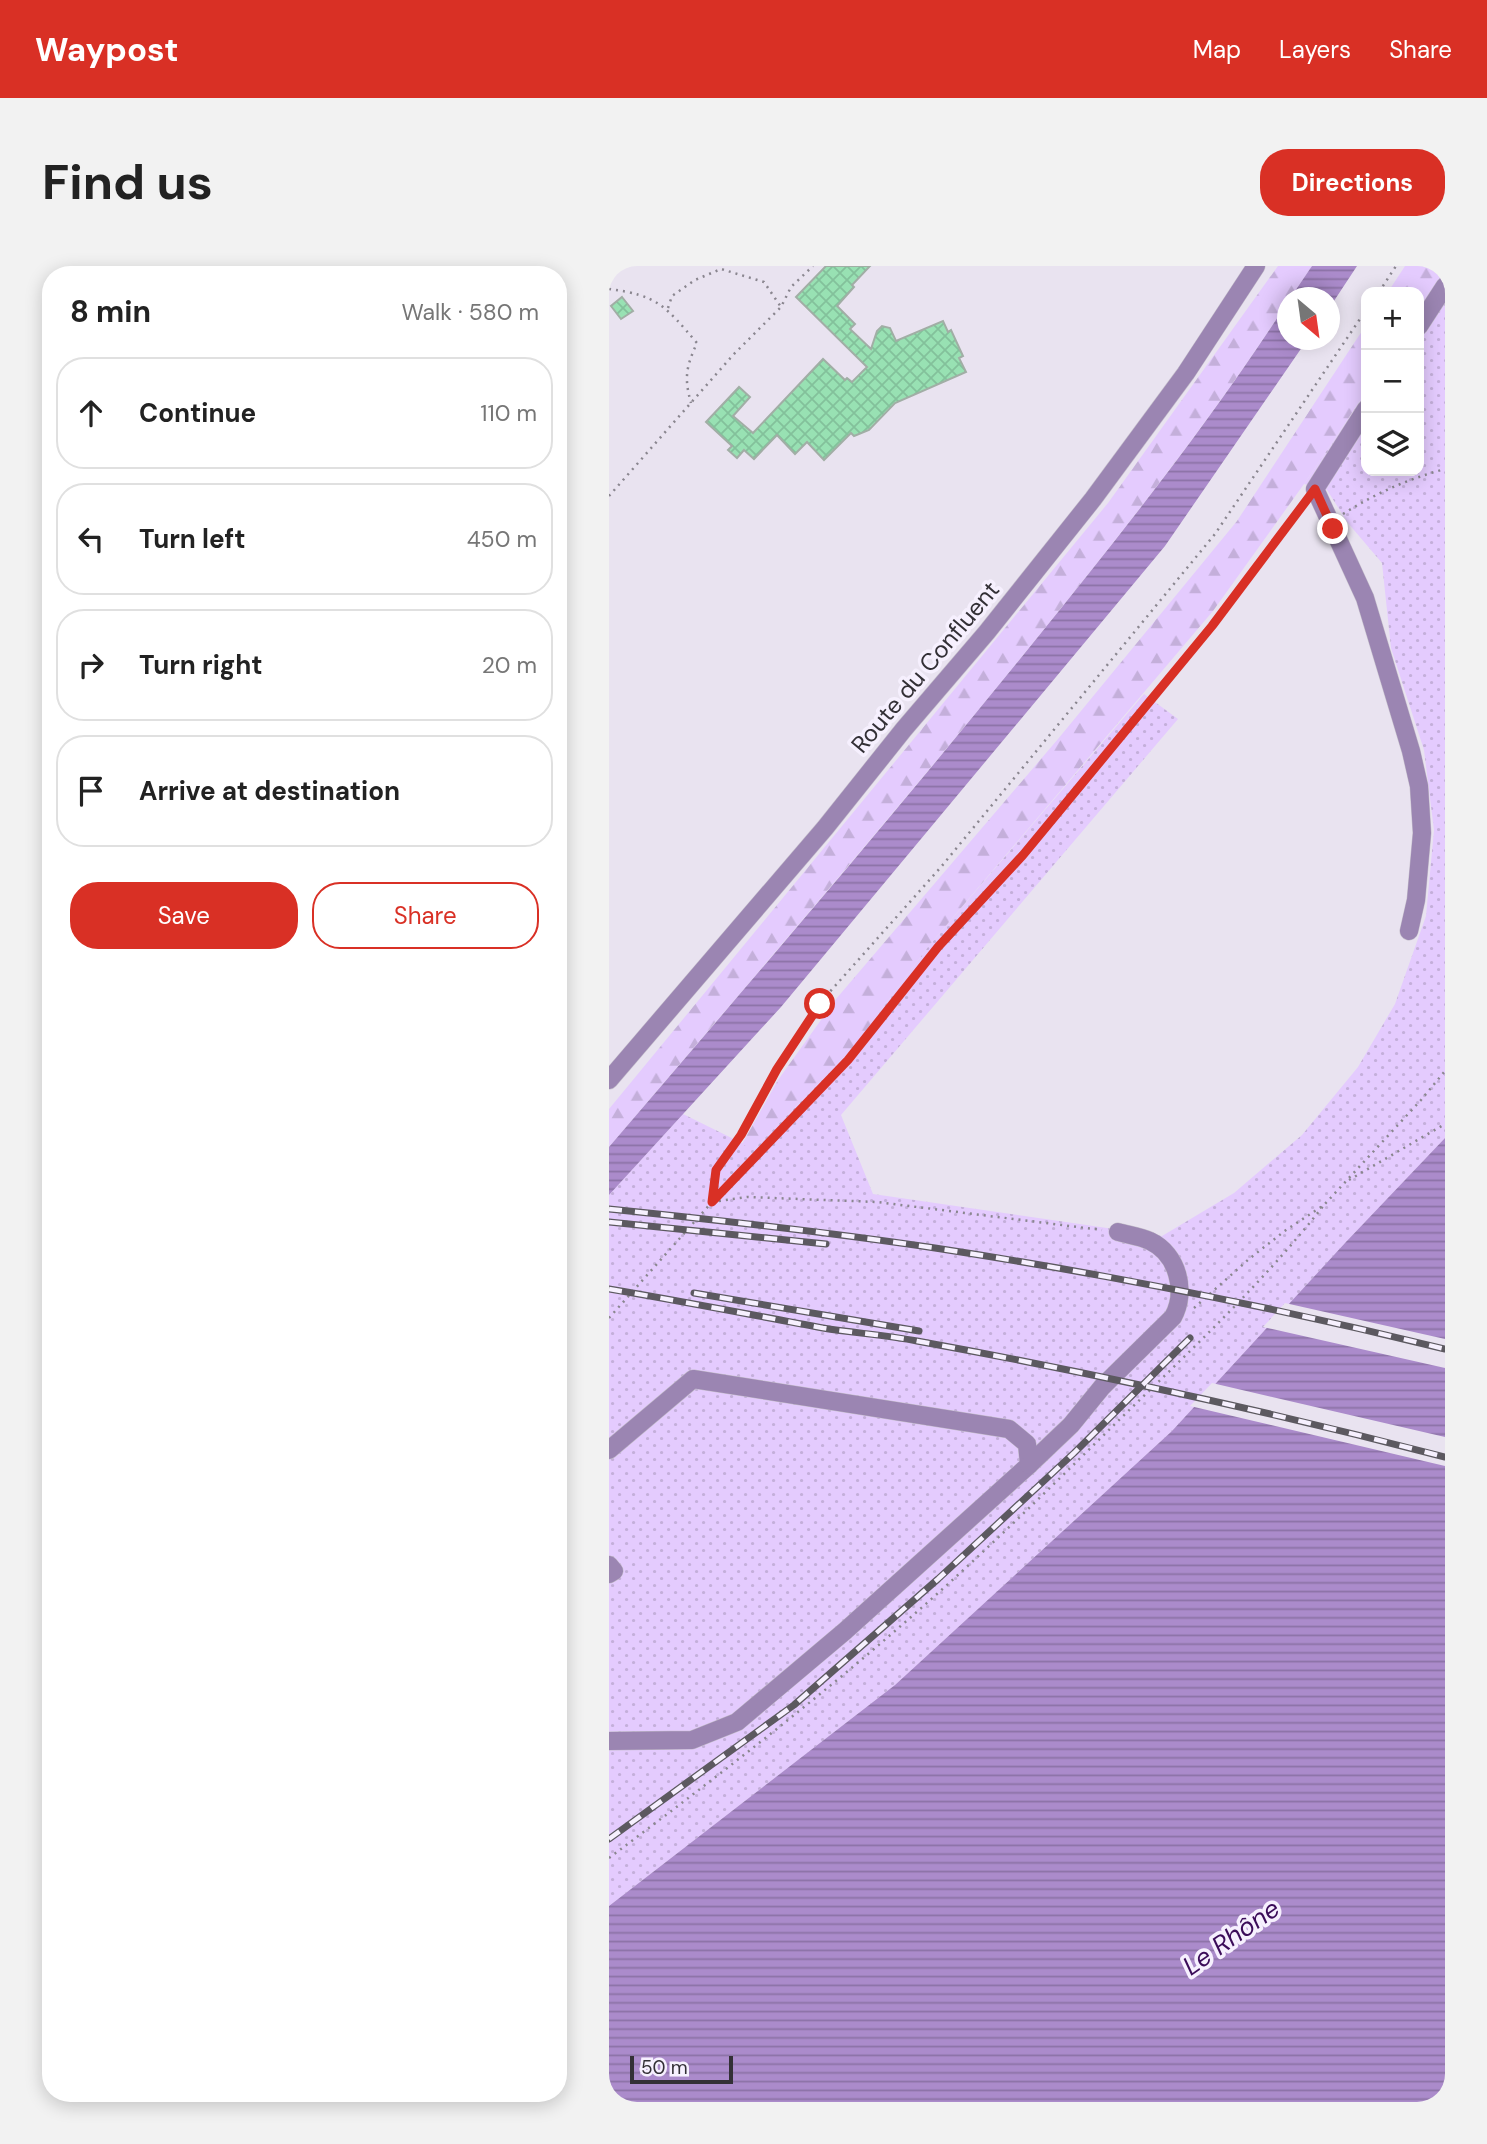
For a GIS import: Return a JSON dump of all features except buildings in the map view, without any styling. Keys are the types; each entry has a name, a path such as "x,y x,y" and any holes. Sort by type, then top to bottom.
{"street":[{"name":"Route du Confluent","path":"609,1080 825,828 1020,591 1093,499 1186,373 1256,266"},
{"path":"1424,318 1445,286"},
{"path":"1363,413 1315,489 1365,598 1419,786 1422,833 1416,900 1409,931"},
{"path":"609,1741 692,1740 737,1722 845,1631 1071,1425 1102,1387 1173,1317 1180,1305 1179,1278 1169,1257 1151,1241 1118,1232"},
{"path":"609,1450 693,1379 1009,1429 1027,1444 1030,1465"},
{"path":"609,1565 614,1570 609,1574"}],"path":[{"path":"609,496 733,355 781,307 791,287 813,266"},
{"path":"1381,287 1396,266"},
{"path":"667,309 672,296 695,280 721,269 764,282 781,307"},
{"path":"609,289 637,292 667,309 697,343 687,366 691,403"},
{"path":"712,1202 716,1170 741,1135 777,1069 820,1004 941,867 1215,534 1361,317"},
{"path":"1330,523 1380,492 1406,480 1445,469"},
{"path":"609,1318 712,1202 848,1060 938,947 1023,855 1212,626 1315,489"},
{"path":"609,1858 736,1762 914,1614 1055,1483 1191,1350 1299,1237 1324,1205 1445,1071"},
{"path":"1346,1181 1445,1124"},
{"path":"712,1202 747,1197 877,1202 1118,1232"},
{"path":"1173,1317 1192,1310 1267,1245 1324,1205"}],"green space":[{"path":"1278,266 1312,266 1298,287 1277,287 1277,318 1258,347 1166,474 1069,598 931,767 609,1147 609,1109 1108,503"},
{"path":"1405,266 1445,266 1445,272 1424,305 1424,287 1391,287"},
{"path":"1445,272 1445,1138 1172,1431 895,1685 609,1906 609,1195 683,1114 754,1149 853,1048 927,948 1144,694 1178,719 841,1115 873,1194 1162,1236 1234,1193 1302,1135 1358,1067 1395,1004 1426,916 1434,830 1424,750 1391,648 1382,563 1348,523 1327,490 1304,484 1361,399 1361,476 1424,476 1424,305"},
{"path":"1361,333 1361,399 1213,611 927,948 853,1048 753,1150 742,1144 778,1080 836,999 1058,739 1237,521"}],"water":[{"path":"1312,266 1357,266 1340,292 1340,287 1298,287"},
{"path":"1277,318 1277,350 1300,350 1165,546 781,1007 609,1195 609,1147 981,707 1132,518"},
{"name":"Le Rhône","path":"1445,1138 1445,2102 609,2102 609,1906 895,1685 1172,1431"}],"pier":[{"path":"1285,1303 1445,1339 1445,1368 1263,1327"},
{"path":"1212,1383 1445,1437 1445,1466 1190,1406"}],"railway":[{"path":"609,1209 894,1242 999,1258 1191,1293 1445,1349"},
{"path":"609,1222 826,1244"},
{"path":"609,1289 1050,1366 1314,1424 1445,1457"},
{"path":"694,1293 919,1331"},
{"path":"609,1839 794,1705 938,1579 1074,1453 1190,1338"}],"route":[{"path":"820,1004 777,1069 741,1135 716,1170 712,1202 848,1060 938,947 1023,855 1212,626 1315,489 1333,529"}]}
